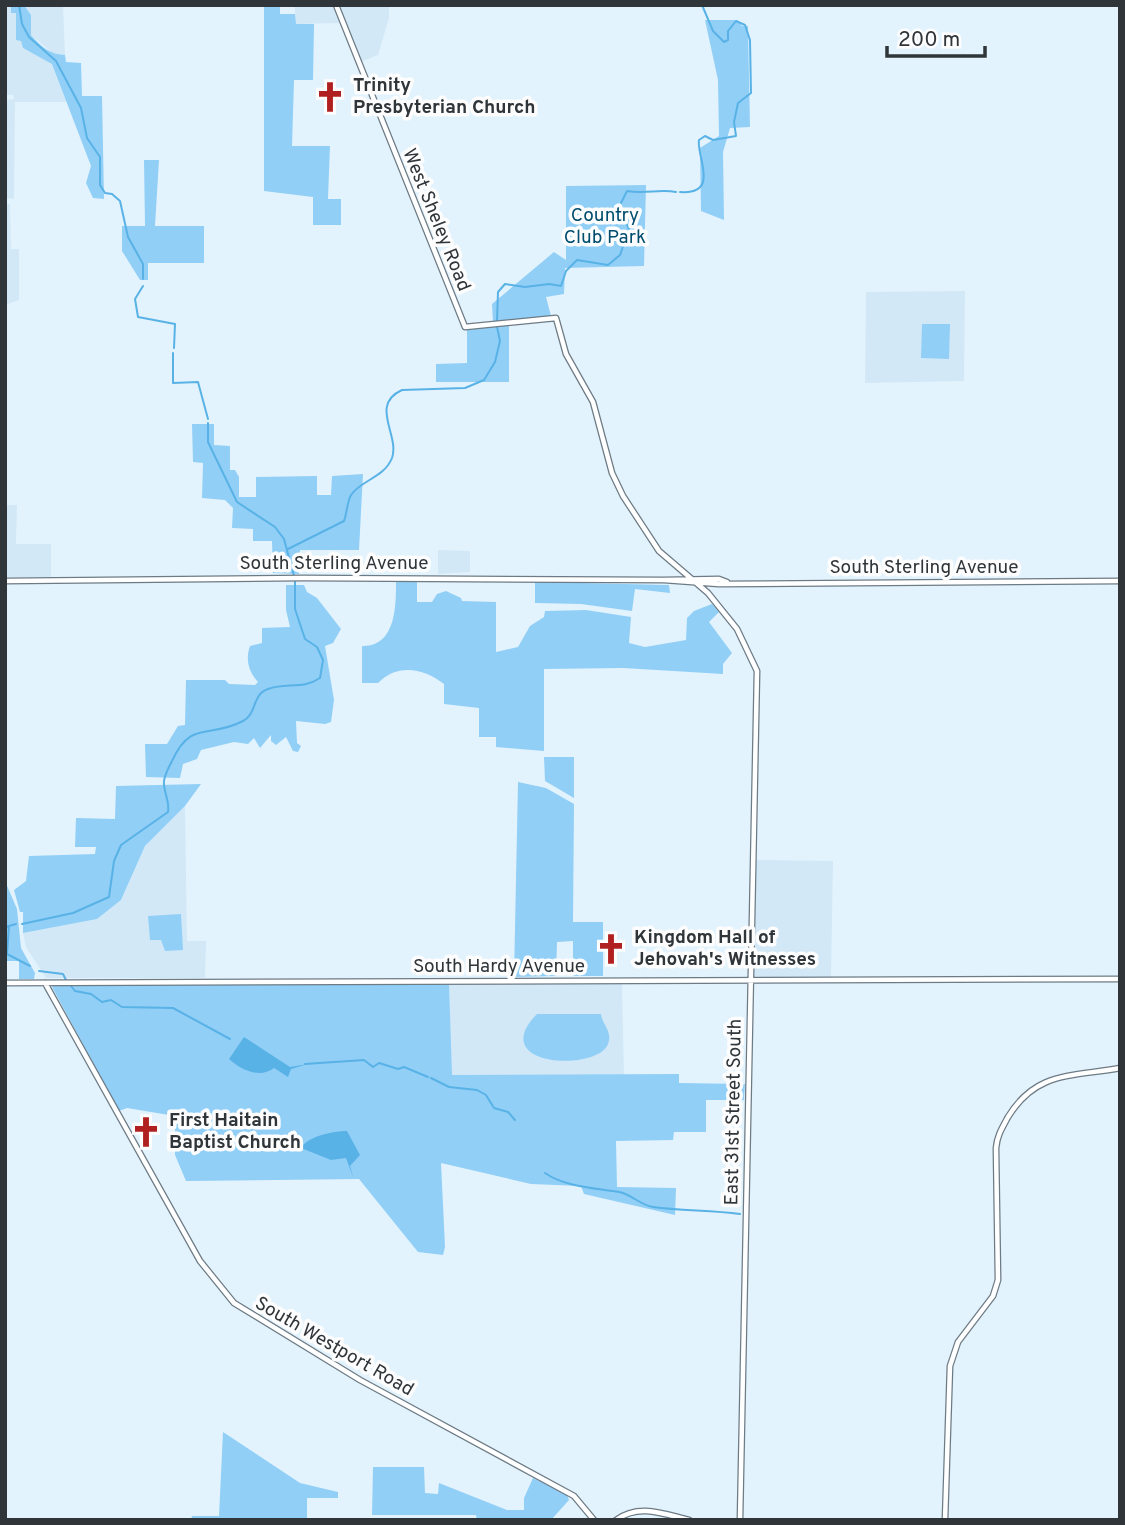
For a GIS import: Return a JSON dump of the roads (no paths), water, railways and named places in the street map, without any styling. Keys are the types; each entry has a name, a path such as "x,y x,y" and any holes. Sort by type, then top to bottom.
{"street":[{"name":"West Sheley Road","path":"336,5 465,327 556,318 566,354 593,402 618,486 654,544 678,565"},
{"path":"675,578 679,572 678,565"},
{"path":"678,565 709,595"},
{"name":"South Sterling Avenue","path":"5,581 304,578 664,580 713,584 727,582"},
{"name":"South Sterling Avenue","path":"664,580 1120,581"},
{"path":"709,595 709,588 713,584"},
{"name":"East 31st Street South","path":"709,595 741,635 757,671 740,1520"},
{"name":"South Hardy Avenue","path":"5,983 1120,979"},
{"name":"South Westport Road","path":"44,982 200,1261 234,1303 360,1380 574,1496 593,1519"},
{"path":"945,1520 950,1366 958,1342 993,1296 998,1280 996,1148 999,1133 1017,1102 1032,1087 1047,1081 1120,1068"},
{"path":"616,1520 629,1511 640,1510 690,1520"}],"waterway":[{"path":"19,5 22,24 29,37 56,61 81,108 87,138 100,157 100,185 105,193 112,194 120,201 128,237 143,264 143,279"},
{"path":"680,192 692,191 700,187 703,181 699,140 705,136 713,140 736,136 734,122 738,103 751,93 750,40 745,25 736,21 728,31 728,40 724,42 713,31 702,5"},
{"path":"497,321 498,292 505,284 525,287 549,284 561,286 566,271 577,260 608,265 620,255 629,229 619,207 627,191 676,192"},
{"path":"143,286 135,299 138,317 175,324 174,348"},
{"path":"288,549 344,521 351,495 388,465 393,449 386,412 392,396 402,390 465,388 484,380 495,362 500,341 497,327"},
{"path":"173,353 173,383 198,382 208,419"},
{"path":"208,423 208,442 237,502 275,527 284,539 294,576"},
{"path":"22,924 73,913 109,897 114,861 121,845 168,812 165,778 179,748 186,740 202,732 243,721 251,714 259,695 268,689 307,684 320,678 323,660 317,647 305,639 295,609 295,581"},
{"path":"5,927 16,924"},
{"path":"9,926 7,954 30,966"},
{"path":"39,971 63,974 66,980"},
{"path":"71,986 75,991 91,994 102,1002 111,1000 122,1007 173,1008 230,1039"},
{"path":"305,1064 364,1060 373,1067 379,1063 398,1069 404,1067 428,1077"},
{"path":"431,1078 449,1087 477,1090 486,1095 494,1108 508,1112 515,1120"},
{"path":"545,1173 571,1184 623,1193 653,1207 740,1214"}],"place":[{"name":"Trinity Presbyterian Church","path":"330,97"},
{"name":"Kingdom Hall of Jehovah's Witnesses","path":"611,949"},
{"name":"First Haitain Baptist Church","path":"146,1132"}],"park label":[{"name":"Country Club Park","path":"605,227"}]}
